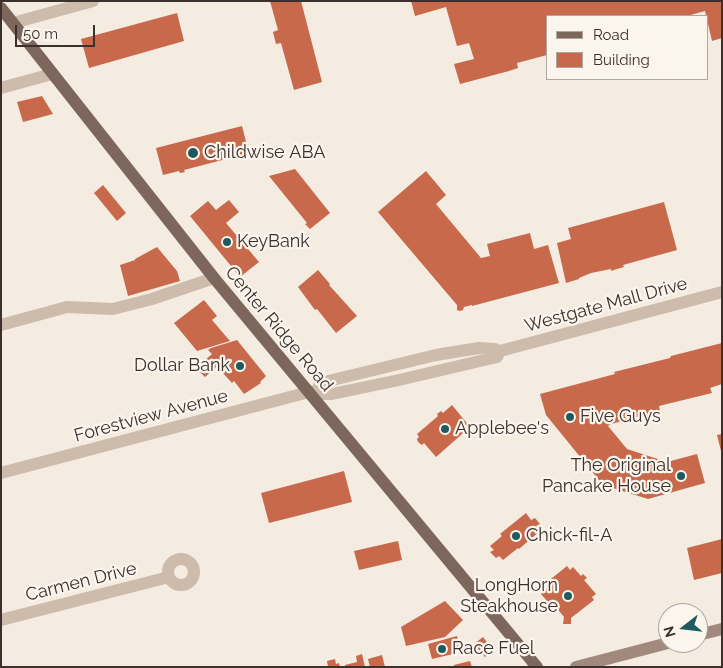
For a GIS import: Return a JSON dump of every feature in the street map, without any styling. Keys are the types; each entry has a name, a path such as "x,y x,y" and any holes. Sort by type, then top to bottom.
{"main road":[{"name":"Center Ridge Road","path":"1,8 214,278 314,391 537,667"}],"street":[{"path":"13,23 93,1"},
{"path":"1,88 52,74"},
{"path":"1,325 67,307 113,308 152,299 214,278"},
{"name":"Westgate Mall Drive","path":"314,391 332,394 497,357 500,351 722,292"},
{"name":"Forestview Avenue","path":"1,473 314,391"},
{"name":"Carmen Drive","path":"1,620 169,577"},
{"path":"708,632 722,628"},
{"path":"576,667 658,646"}],"building":[{"path":"270,1 301,1 322,82 294,90 281,43 276,44 273,32 278,30"},
{"path":"411,1 722,1 722,38 712,41 708,15 706,15 705,11 691,15 546,15 546,55 517,63 518,68 460,84 454,64 474,59 469,43 457,46 446,7 415,16"},
{"path":"177,13 184,41 89,68 81,39"},
{"path":"42,96 53,114 23,122 17,102"},
{"path":"242,126 249,153 184,170 185,172 180,173 179,171 163,175 156,148"},
{"path":"295,169 330,213 310,229 269,176"},
{"path":"426,171 446,195 436,204 481,258 490,256 487,244 530,233 534,249 548,245 559,283 464,307 460,311 457,310 457,305 378,212"},
{"path":"103,185 126,213 117,221 94,193"},
{"name":"KeyBank","path":"229,200 239,212 226,223 259,262 240,277 190,216 208,201 216,210"},
{"path":"664,202 677,250 623,265 624,267 611,271 611,269 591,273 566,283 557,243 571,239 568,228"},
{"path":"157,247 177,271 180,281 128,296 120,265 135,260"},
{"path":"318,270 357,316 336,333 317,309 315,310 298,287"},
{"path":"204,300 217,316 212,320 230,341 197,351 174,323"},
{"name":"Dollar Bank","path":"237,340 266,376 261,383 244,394 234,381 232,383 223,373 225,370 220,364 205,377 196,368 212,354 208,350"},
{"path":"722,343 722,384 710,388 712,393 659,406 660,411 608,426 627,449 667,462 697,454 705,483 648,499 603,485 546,415 540,394"},
{"path":"452,405 470,427 436,457 424,443 422,445 418,442 417,439 419,437 417,434 438,416 437,414 441,411 443,413"},
{"path":"722,434 722,451 721,451 717,435"},
{"path":"344,471 352,502 269,523 261,493"},
{"path":"526,513 531,520 535,518 540,524 536,526 540,531 503,560 499,556 496,558 490,552 494,550 490,546 502,536 500,534"},
{"path":"722,539 722,573 694,580 687,548"},
{"path":"398,541 402,560 359,570 354,551"},
{"name":"LongHorn Steakhouse","path":"567,566 570,570 573,567 581,576 583,574 587,578 584,580 596,594 592,597 594,600 571,618 571,624 563,624 564,617 541,594 549,587 546,583"},
{"path":"445,601 463,620 445,637 406,646 401,627"},
{"name":"Race Fuel","path":"457,636 459,644 453,654 432,659 428,644"},
{"path":"483,637 493,650 485,657 474,644"},
{"path":"362,654 365,667 345,667 345,665 357,662 356,656"},
{"path":"382,655 385,667 370,667 368,659"},
{"path":"335,659 336,664 339,663 340,667 328,667 327,661"},
{"path":"470,661 472,667 454,667 454,665"}],"place":[{"name":"Childwise ABA","path":"193,153"},
{"name":"KeyBank","path":"227,242"},
{"name":"Dollar Bank","path":"240,366"},
{"name":"Five Guys","path":"570,417"},
{"name":"Applebee's","path":"445,429"},
{"name":"The Original Pancake House","path":"681,476"},
{"name":"Chick-fil-A","path":"516,536"},
{"name":"LongHorn Steakhouse","path":"568,596"},
{"name":"Race Fuel","path":"442,649"}]}
